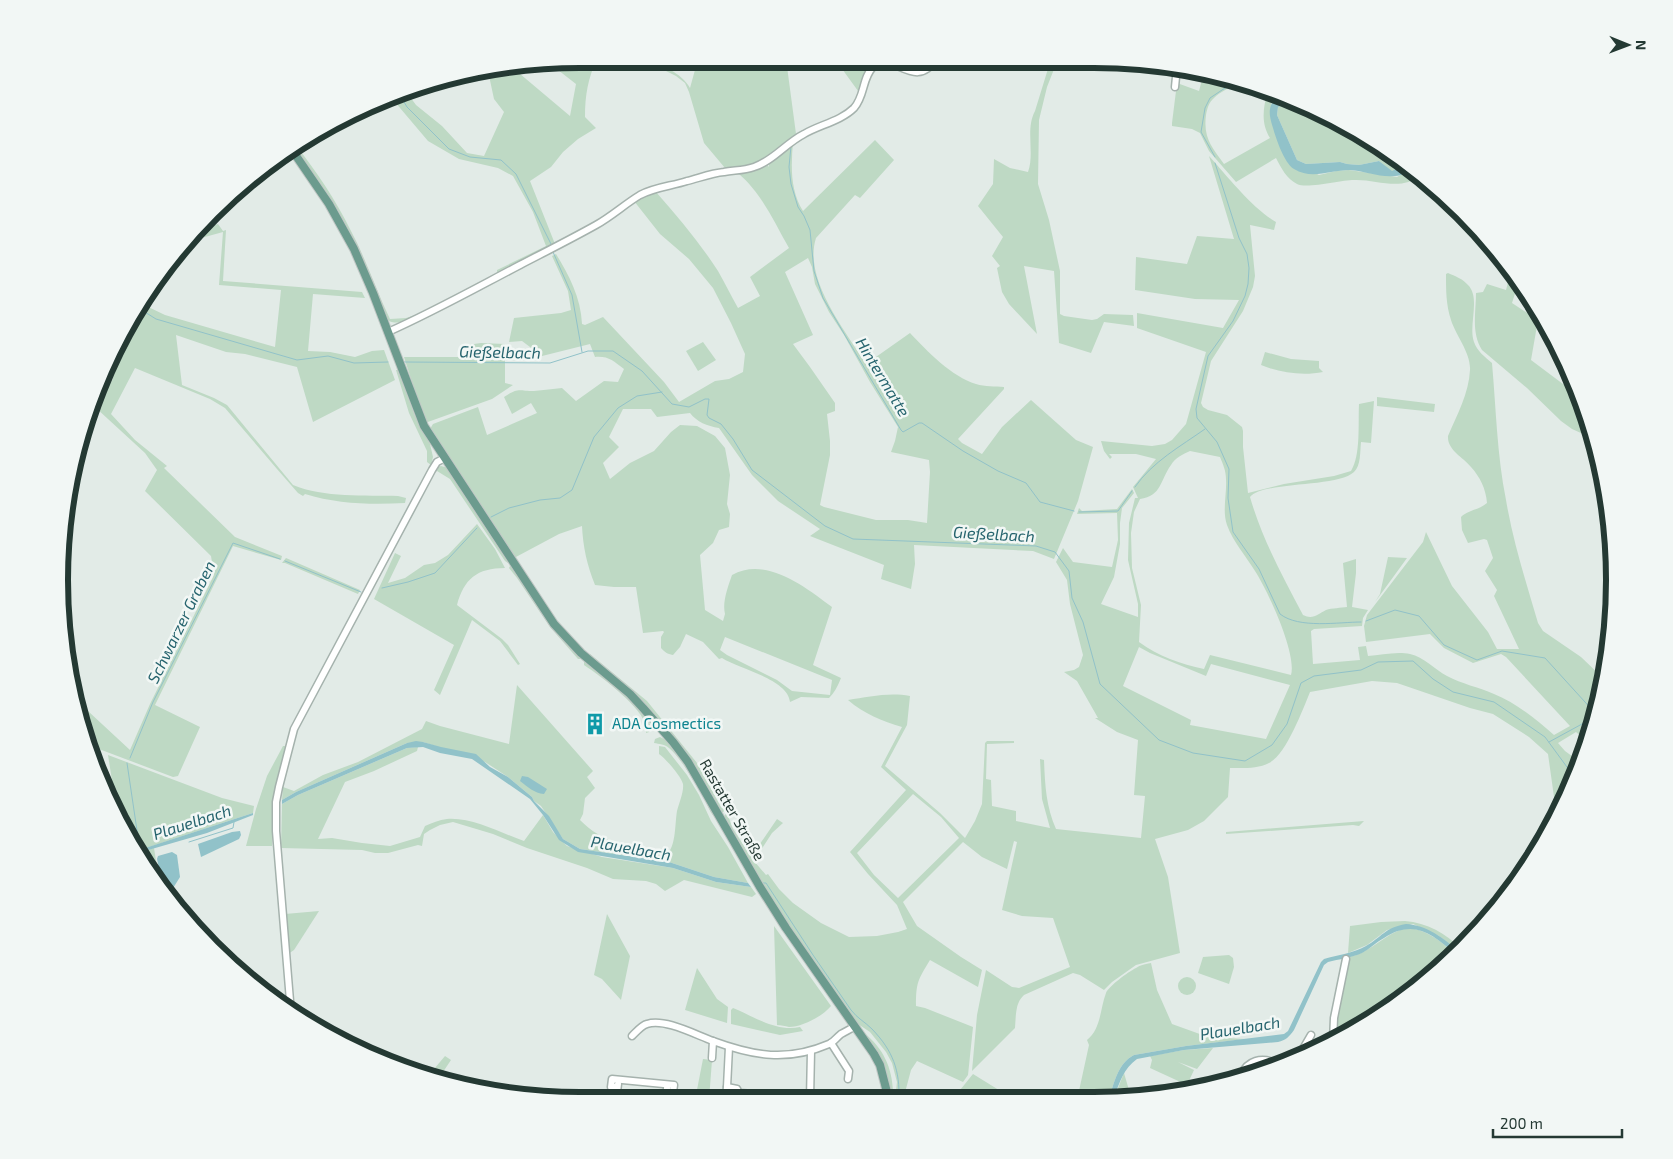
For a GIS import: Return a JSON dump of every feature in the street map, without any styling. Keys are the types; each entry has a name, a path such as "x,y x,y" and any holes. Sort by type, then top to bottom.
{"main road":[{"name":"Rastatter Straße","path":"295,154 330,204 354,249 424,426 549,617 568,640 630,694 673,742 704,786 758,884 880,1065 887,1092"}],"street":[{"path":"388,332 431,313 551,250 596,225 649,191 724,172 743,170 761,164 802,134 854,108 861,95 868,74 874,68"},
{"path":"902,68 914,72 922,72 929,68"},
{"path":"1175,87 1177,75"},
{"path":"290,1002 276,831 276,802 289,746 294,729 432,470 437,462 445,458"},
{"path":"1333,1032 1334,1018 1346,959"},
{"path":"632,1036 645,1024 656,1022 754,1054 775,1055 797,1054 832,1043 840,1035 854,1027"},
{"path":"1305,1046 1312,1035"},
{"path":"712,1058 713,1042"},
{"path":"832,1043 849,1071 848,1079"},
{"path":"726,1092 729,1047"},
{"path":"810,1092 811,1050"},
{"path":"1244,1068 1252,1061 1268,1061"},
{"path":"617,1092 618,1080 668,1088 667,1092"}],"green space":[{"path":"593,68 588,87 585,117 596,128 578,139 563,152 551,167 530,181 555,244 497,275 497,270 546,246 533,212 513,176 498,168 459,159 428,141 395,102 410,97 416,105 442,126 467,153 484,156 504,112 494,99 489,76 517,72 570,116 576,84 556,69"},
{"path":"660,68 671,70 682,78 690,88 696,68 787,68 795,138 752,166 725,168 704,143 689,92 685,83"},
{"path":"842,68 872,68 861,95"},
{"path":"1048,68 1054,68 1047,87 1039,120 1038,184 1049,220 1060,271 1060,314 1092,320 1104,314 1133,315 1134,326 1104,322 1091,353 1059,343 1054,271 1024,266 1037,334 1009,304 1002,292 997,268 1000,266 992,256 1003,237 978,206 993,184 994,159 1010,168 1028,172 1031,157 1030,133"},
{"path":"1202,79 1231,87 1212,100 1208,106 1205,123 1209,142 1224,164 1270,138 1265,127 1266,98 1273,100 1271,102 1285,157 1319,175 1349,170 1397,177 1404,173 1413,180 1397,184 1354,180 1302,185 1293,182 1287,176 1276,158 1236,182 1209,151 1200,133 1192,129 1172,126 1177,83 1199,91"},
{"path":"1284,104 1320,120 1350,136 1399,168 1392,172 1379,161 1359,165 1340,162 1306,164 1297,160 1277,115 1278,107"},
{"path":"875,140 894,160 860,198 855,195 816,238 814,254 815,270 828,304 866,364 910,333 940,363 958,376 979,385 1004,387 958,439 982,454 1002,427 1031,400 1076,440 1093,447 1078,501 1054,559 1033,551 914,545 915,564 911,589 881,579 884,565 810,536 820,529 778,501 752,475 719,428 703,423 690,413 657,417 651,409 623,409 609,437 619,447 603,463 610,479 630,463 654,451 680,425 697,426 715,436 725,448 730,475 727,504 730,514 729,527 719,530 713,543 700,555 705,610 723,621 727,589 732,575 745,570 758,569 785,576 832,607 813,665 841,678 840,681 829,698 801,697 790,702 787,694 781,687 772,681 722,658 719,659 703,642 686,634 680,647 673,655 665,652 661,648 663,631 643,633 636,587 595,585 586,556 582,526 559,534 514,558 430,429 433,424 478,407 487,435 537,413 531,403 512,414 504,397 513,392 519,390 534,391 562,388 576,401 604,381 618,382 624,369 607,358 595,357 590,344 542,356 522,341 509,342 514,318 561,313 571,310 568,291 552,256 556,254 574,287 582,324 585,325 603,317 664,382 679,402 715,381 729,379 743,372 745,354 713,288 689,259 660,234 634,201 656,192 711,261 738,308 760,296 750,277 789,248 761,199 738,173 766,163 769,167 769,162 793,142 792,169 794,186 803,211","holes":["808,258 812,267 815,284 829,312 898,427 891,452 929,460 927,523 908,520 876,520 820,505 830,455 827,414 835,411 835,403 793,344 813,335 785,272","725,637 832,680 830,695 792,691 777,680 720,650"]},
{"path":"300,151 339,208 361,252 390,319 406,318 425,312 401,322 396,323 387,320 335,208 297,153"},
{"path":"1209,156 1258,209 1276,222 1274,230 1250,225 1255,276 1253,287 1243,311 1211,361 1201,403 1208,410 1227,415 1242,427 1248,493 1351,471 1358,448 1359,404 1374,401 1371,443 1361,442 1359,462 1354,472 1345,477 1317,483 1269,489 1257,492 1250,497 1267,543 1303,615 1313,617 1326,610 1347,607 1343,563 1356,559 1352,607 1368,610 1363,618 1362,626 1314,629 1311,631 1313,664 1360,660 1358,647 1366,646 1368,656 1394,653 1410,654 1420,658 1453,679 1510,702 1533,717 1554,735 1570,726 1506,657 1501,654 1473,663 1444,648 1430,634 1366,642 1364,626 1367,615 1423,542 1426,532 1452,586 1488,632 1497,649 1519,649 1494,596 1497,590 1485,571 1493,558 1487,540 1468,543 1462,530 1461,517 1487,503 1484,488 1468,463 1453,449 1448,441 1448,436 1465,395 1470,364 1449,314 1446,274 1448,273 1461,279 1472,290 1474,297 1472,328 1474,342 1482,354 1492,363 1503,483 1516,547 1538,623 1543,631 1581,657 1597,672 1580,736 1576,732 1558,743 1573,757 1555,802 1548,754 1529,737 1493,714 1397,683 1372,681 1310,692 1288,742 1275,758 1269,763 1260,766 1230,768 1228,797 1204,821 1188,830 1155,839 1168,877 1180,953 1136,965 1104,990 1080,975 1073,973 1024,995 1017,1006 1015,1028 972,1071 977,1015 986,970 1012,987 1019,988 1070,967 1053,918 1022,916 1002,910 1017,842 1014,841 1007,869 982,857 963,842 903,902 917,926 982,970 978,987 930,960 920,977 916,992 916,1006 973,1027 968,1075 963,1082 917,1061 911,1070 905,1092 896,1092 897,1082 892,1063 886,1052 870,1032 858,1024 807,954 765,890 724,817 727,812 732,827 751,857 777,819 783,823 772,833 754,861 793,903 821,923 849,937 877,936 907,929 897,905 850,852 906,790 881,767 902,727 860,709 848,700 879,695 902,695 910,696 907,725 885,766 940,813 965,838 982,804 985,743 987,741 1014,741 1014,743 987,744 986,779 991,780 992,806 1016,811 1016,821 1050,828 1042,799 1040,759 1044,760 1048,804 1056,829 1141,838 1145,796 1134,795 1138,740 1117,732 1095,718 1098,718 1077,681 1064,672 1079,667 1083,655 1070,604 1067,580 1056,562 1063,548 1073,562 1112,567 1118,540 1117,513 1077,514 1079,508 1082,511 1117,509 1132,489 1134,493 1122,508 1120,544 1114,577 1101,604 1138,617 1138,604 1128,560 1129,523 1135,498 1138,498 1133,487 1156,459 1136,454 1109,454 1112,457 1110,459 1104,451 1101,441 1152,446 1165,444 1172,440 1186,424 1206,352 1137,328 1137,313 1223,328 1239,300 1195,299 1135,290 1136,257 1187,264 1197,236 1234,239","holes":["1190,451 1220,457 1226,476 1225,514 1227,525 1236,543 1261,580 1274,607 1290,653 1291,675 1210,655 1204,669 1170,659 1139,642 1141,605 1132,568 1131,533 1134,512 1140,499 1153,495 1157,491 1167,471 1175,460 1182,455","1139,647 1206,676 1211,664 1290,685 1266,739 1190,725 1191,720 1123,686","913,794 941,817 959,838 898,898 874,875 857,853"]},
{"path":"218,224 223,231 226,230 223,281 362,292 365,298 313,294 308,351 330,352 355,357 372,351 384,350 395,380 313,422 297,367 245,354 226,352 176,335 182,385 227,405 293,485 331,494 398,496 406,498 405,503 367,504 329,500 305,494 303,496 298,493 225,408 210,399 135,368 111,414 135,440 167,466 164,468 235,537 282,556 281,560 233,546 155,705 200,727 178,776 173,777 96,748 84,707 130,750 150,704 214,575 211,556 145,491 157,470 145,453 97,409 101,397 113,379 111,372 120,353 147,306 165,315 275,347 281,290 219,285 223,232 198,239 208,227"},
{"path":"1509,280 1516,291 1512,303 1532,316 1537,324 1531,360 1568,386 1584,434 1561,421 1527,388 1482,350 1475,329 1476,293 1483,292 1487,284 1506,290"},
{"path":"703,342 716,360 698,371 686,351"},
{"path":"481,343 505,344 505,383 513,385 492,399 425,423 404,357 464,357 467,345"},
{"path":"1265,352 1291,359 1319,361 1319,368 1323,372 1300,374 1268,368 1261,365"},
{"path":"396,370 398,370 415,416 430,444 433,457 431,465 427,462 427,451 409,413"},
{"path":"1377,397 1435,404 1434,412 1377,406"},
{"path":"438,467 448,468 508,563 450,479 437,471"},
{"path":"477,524 495,549 505,568 487,570 473,577 464,588 457,605 502,639 520,664 518,665 500,641 472,620 440,695 434,690 454,645 374,599 395,553 401,556 388,583 405,578 424,565 435,563 448,555"},
{"path":"1388,557 1407,558 1375,602 1380,594"},
{"path":"286,558 360,590 358,594 282,563"},
{"path":"513,565 581,659 578,659 550,627 509,568"},
{"path":"590,654 647,701 697,763 721,807 727,808 723,812 721,812 677,742 656,716 589,656"},
{"path":"584,661 587,661 613,683 642,711 651,728 649,732 646,733 646,723 634,706 609,683 584,665"},
{"path":"517,685 593,771 587,777 595,788 585,798 583,814 580,820 589,828 598,835 633,849 668,853 674,839 677,811 683,784 676,772 659,754 659,746 665,747 687,775 711,821 748,883 714,877 669,862 580,849 563,839 541,806 508,777 485,762 423,742 407,743 282,800 283,787 294,791 323,775 358,762 422,729 426,721 509,744"},
{"path":"660,737 666,740 679,758 662,744 654,743 655,739"},
{"path":"283,746 286,746 286,748 278,784 272,846 246,846 267,776"},
{"path":"418,747 417,751 345,782 318,839 332,838 390,846 420,837 425,826 444,819 457,819 486,826 524,841 543,815 553,832 567,846 602,857 673,868 716,882 751,887 756,894 752,897 684,880 665,891 656,884 646,881 613,879 493,834 453,822 440,825 424,834 422,846 418,845 388,853 362,850 281,848 282,804 298,795 407,748"},
{"path":"108,755 222,798 254,806 253,813 144,848 114,792"},
{"path":"679,758 702,790 715,817"},
{"path":"1364,821 1359,826 1226,834 1226,832"},
{"path":"154,848 157,869 154,864 145,851"},
{"path":"319,911 294,950 288,954 285,914"},
{"path":"607,914 630,956 621,1000 602,979 594,975"},
{"path":"1405,921 1421,924 1436,930 1455,943 1452,946 1439,936 1413,924 1387,930 1367,945 1348,953 1350,926"},
{"path":"774,926 831,1006 823,1014 794,1027 777,1025"},
{"path":"1405,928 1419,930 1438,940 1448,949 1405,986 1336,1030 1337,1015 1348,957 1363,952"},
{"path":"1229,955 1233,958 1234,967 1229,984 1198,973 1203,957"},
{"path":"1151,963 1157,990 1172,1024 1208,1037 1245,1039 1134,1055 1120,1068 1112,1091 1079,1092 1089,1045 1087,1040 1098,1025 1106,993 1115,983 1139,966"},
{"path":"697,968 717,999 728,1007 727,1023 685,1010"},
{"path":"1187,977 1193,980 1196,986 1193,992 1187,995 1181,992 1178,986 1181,980"},
{"path":"733,1008 774,1026 800,1027 803,1031 780,1035 731,1024 731,1010"},
{"path":"864,1033 876,1045 885,1059 891,1074 893,1091 891,1092 881,1062"},
{"path":"1213,1048 1197,1069 1178,1062 1194,1070 1188,1083 1184,1083 1150,1068 1152,1060 1150,1056 1184,1050"},
{"path":"445,1056 451,1060 443,1073 433,1070"},
{"path":"703,1059 712,1060 710,1092 697,1092"},
{"path":"1124,1073 1129,1090 1117,1091"},
{"path":"973,1074 1002,1092 958,1092"}],"water":[{"path":"1274,101 1284,104 1278,107 1277,115 1297,160 1306,164 1340,162 1359,165 1379,161 1392,171 1398,168 1405,173 1398,176 1390,176 1343,170 1308,174 1294,169 1287,161 1276,138 1270,111"},
{"path":"416,741 476,754 490,767 508,777 532,797 549,816 563,839 580,849 669,862 714,877 748,883 751,887 716,882 673,868 578,852 559,840 530,799 472,759 440,753 423,747 407,748 298,795 282,804 282,800 296,792 407,743"},
{"path":"522,776 528,777 547,789 544,794 534,791 520,781"},
{"path":"253,813 253,815 207,833 146,851 144,848"},
{"path":"240,831 239,839 201,857 198,844"},
{"path":"172,852 177,855 180,877 172,890 160,873 158,856"},
{"path":"1406,924 1421,927 1434,933 1452,946 1448,949 1422,931 1413,929 1394,932 1362,953 1328,962 1324,965 1294,1030 1285,1039 1278,1042 1184,1050 1137,1059 1125,1071 1117,1091 1112,1091 1120,1068 1134,1055 1186,1046 1284,1034 1288,1031 1324,959 1361,948 1388,930"}],"waterway":[{"path":"1215,157 1201,132 1205,108 1210,98 1228,86"},
{"path":"402,99 407,107 449,149 470,157 501,160 516,174 552,246"},
{"name":"Hintermatte","path":"791,146 789,167 791,184 798,207 810,230 814,271 823,298 901,430 903,432 922,423 963,451 998,471 1026,483 1040,502 1074,511"},
{"name":"Hintermatte","path":"1215,163 1239,238 1247,254 1249,268 1248,284 1245,296 1233,321 1208,356 1196,409 1197,418 1217,442 1229,469 1228,498 1233,532 1259,569 1280,614 1288,619 1308,623 1361,622"},
{"path":"553,252 572,295 582,352"},
{"name":"Gießelbach","path":"144,311 156,319 297,360 328,356 354,363 388,362"},
{"name":"Gießelbach","path":"403,362 550,363 588,351 613,351 642,371 672,404 689,407 709,399 707,415 721,424 733,439 752,470 825,526 853,539 1036,546 1055,552 1069,571 1072,598 1083,622 1100,684 1159,740 1193,753 1245,761 1272,745 1287,724 1301,683 1314,676 1361,670 1378,662 1413,661 1433,679 1453,692 1494,702 1545,737 1569,770"},
{"name":"Schwarzer Graben","path":"491,517 509,508 540,500 560,498 572,490 594,437 618,408 637,396 662,392"},
{"name":"Hintermatte","path":"1135,487 1158,462 1205,429"},
{"name":"Hintermatte","path":"1079,512 1118,511 1132,491"},
{"name":"Schwarzer Graben","path":"382,588 435,573 477,528"},
{"name":"Schwarzer Graben","path":"130,758 153,702 233,543 280,559"},
{"name":"Schwarzer Graben","path":"285,561 361,592"},
{"path":"1366,621 1395,610 1419,616 1444,645 1477,660 1502,651 1545,658 1589,707"},
{"name":"Gießelbach","path":"1549,742 1585,723"},
{"name":"Schwarzer Graben","path":"127,763 138,840"},
{"path":"189,842 233,828 234,822"},
{"name":"Plauelbach","path":"762,883 766,883 851,1010 872,1029 885,1045 894,1062 899,1092"}],"place":[{"name":"ADA Cosmectics","path":"595,724"}]}
